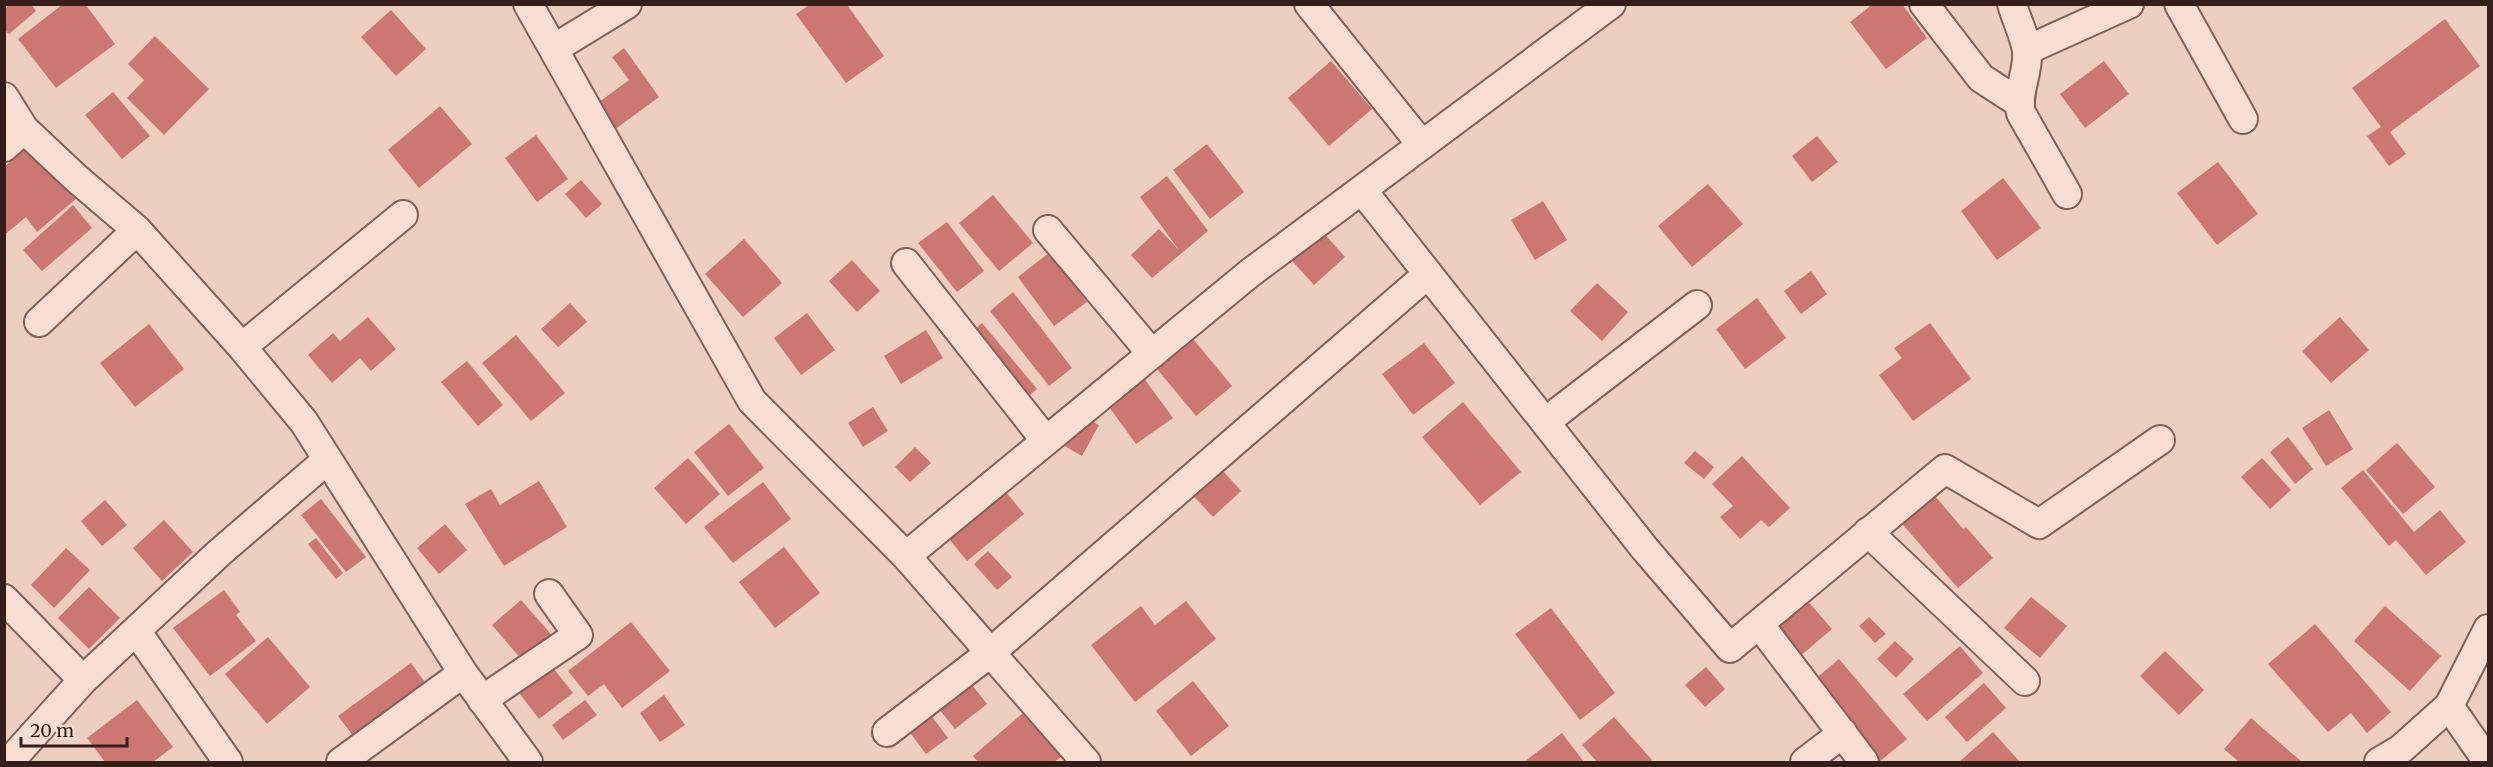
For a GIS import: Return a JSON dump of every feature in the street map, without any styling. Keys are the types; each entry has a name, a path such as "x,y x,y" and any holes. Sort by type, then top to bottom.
{"street":[{"path":"528,4 555,48 752,401 906,556 1086,762"},
{"path":"555,48 627,4"},
{"path":"1309,4 1422,145"},
{"path":"906,556 1250,273 1611,4"},
{"path":"1924,4 1981,78 2018,102"},
{"path":"2012,4 2027,50 2025,77 2018,102 2021,113 2067,194"},
{"path":"2027,50 2129,4"},
{"path":"2179,4 2243,119"},
{"path":"4,97 14,138 76,178 137,230 242,347 304,422 463,673 528,762"},
{"path":"1362,189 1645,549 1730,648 1945,469 2039,524 2160,440"},
{"path":"242,347 403,216"},
{"path":"39,322 137,230"},
{"path":"1048,230 1152,354"},
{"path":"906,263 1046,441"},
{"path":"887,732 990,653 1428,273"},
{"path":"1545,422 1698,306"},
{"path":"9,762 83,680 219,553 327,460"},
{"path":"1868,532 2025,681"},
{"path":"482,700 578,635 549,594"},
{"path":"4,599 83,680"},
{"path":"1759,624 1864,762"},
{"path":"2379,762 2401,749 2450,706 2488,629"},
{"path":"137,632 228,762"},
{"path":"341,762 463,673"},
{"path":"2450,706 2488,762"},
{"path":"1805,762 1843,733"}],"building":[{"path":"4,4 31,4 36,11 9,34 4,29"},
{"path":"63,4 85,4 115,44 56,88 18,39"},
{"path":"1873,4 1902,4 1927,38 1886,69 1850,22"},
{"path":"809,5 847,5 884,56 846,83 796,14"},
{"path":"391,10 426,49 396,76 361,37"},
{"path":"2445,19 2480,66 2390,132 2406,154 2389,166 2367,136 2381,127 2352,88"},
{"path":"155,36 209,89 164,135 127,98 144,80 128,64"},
{"path":"624,48 659,97 614,130 595,105 629,80 612,57"},
{"path":"1331,61 1372,109 1329,146 1288,98"},
{"path":"2104,61 2129,94 2085,128 2060,94"},
{"path":"113,92 150,136 122,159 85,115"},
{"path":"440,106 472,144 419,188 388,150"},
{"path":"536,135 568,179 537,202 505,158"},
{"path":"1817,136 1838,162 1812,182 1792,156"},
{"path":"31,144 77,198 37,232 26,217 4,235 4,167"},
{"path":"1207,144 1244,192 1210,219 1173,170"},
{"path":"2218,162 2258,214 2217,245 2177,193"},
{"path":"1167,176 1208,231 1152,278 1131,255 1159,229 1179,250 1140,197"},
{"path":"2003,178 2041,228 1997,260 1961,211"},
{"path":"581,180 602,204 586,218 565,194"},
{"path":"1708,184 1743,224 1692,267 1658,226"},
{"path":"993,195 1033,243 999,271 959,223"},
{"path":"1543,201 1567,240 1535,260 1511,220"},
{"path":"73,205 92,228 42,271 23,250"},
{"path":"1305,212 1345,257 1314,285 1273,240"},
{"path":"947,222 984,271 957,292 918,243"},
{"path":"744,239 782,283 743,317 705,274"},
{"path":"1050,252 1087,302 1054,326 1018,277"},
{"path":"852,260 880,291 857,312 829,281"},
{"path":"1811,271 1827,294 1801,314 1784,291"},
{"path":"1597,283 1628,312 1602,341 1570,311"},
{"path":"1013,292 1072,368 1049,386 990,311"},
{"path":"1757,298 1786,338 1745,369 1716,329"},
{"path":"570,303 587,322 558,347 541,329"},
{"path":"807,313 835,350 801,375 774,338"},
{"path":"368,317 396,349 371,371 360,358 332,383 308,355 333,333 340,341"},
{"path":"2340,317 2369,350 2331,383 2302,351"},
{"path":"1179,322 1232,386 1196,416 1143,352"},
{"path":"982,323 1037,389 1012,410 957,344"},
{"path":"1930,323 1971,379 1913,421 1879,375 1902,358 1894,348"},
{"path":"149,324 184,369 135,407 100,363"},
{"path":"926,330 943,358 901,384 884,356"},
{"path":"516,335 565,393 531,421 482,363"},
{"path":"1424,343 1455,383 1413,415 1382,374"},
{"path":"467,361 503,405 478,426 441,382"},
{"path":"1138,370 1173,418 1136,444 1101,396"},
{"path":"1463,402 1521,472 1480,505 1422,437"},
{"path":"873,407 888,431 863,447 848,423"},
{"path":"2329,410 2353,449 2326,466 2302,428"},
{"path":"1073,411 1099,425 1082,456 1056,441"},
{"path":"729,424 764,468 728,496 694,452"},
{"path":"2288,437 2313,469 2295,484 2270,452"},
{"path":"2397,443 2435,487 2403,514 2366,470"},
{"path":"915,447 931,463 910,482 895,467"},
{"path":"1695,451 1714,467 1704,479 1684,463"},
{"path":"1742,456 1790,508 1769,527 1761,520 1740,539 1720,517 1733,506 1712,484"},
{"path":"688,458 720,494 686,524 654,488"},
{"path":"2262,458 2291,490 2270,509 2241,477"},
{"path":"1217,464 1241,491 1213,517 1188,490"},
{"path":"987,469 1024,514 967,561 931,517"},
{"path":"2363,470 2414,532 2440,510 2466,542 2426,575 2396,540 2389,546 2341,488"},
{"path":"539,481 567,527 504,566 465,504 491,489 500,505"},
{"path":"763,482 791,519 733,563 704,527"},
{"path":"1924,483 1963,529 1966,527 1993,558 1958,588 1891,511"},
{"path":"321,499 366,557 346,572 301,515"},
{"path":"105,500 127,525 102,546 81,521"},
{"path":"164,520 193,552 162,581 133,548"},
{"path":"445,524 467,550 439,574 417,548"},
{"path":"316,538 343,573 336,579 308,544"},
{"path":"784,547 820,593 775,628 739,582"},
{"path":"66,548 90,570 54,608 31,585"},
{"path":"988,551 1012,577 997,590 974,564"},
{"path":"89,587 120,618 89,649 58,618"},
{"path":"224,590 240,612 236,615 256,641 210,676 173,628"},
{"path":"2031,597 2067,626 2040,658 2004,628"},
{"path":"1806,599 1832,629 1799,657 1774,627"},
{"path":"521,600 557,641 528,667 492,625"},
{"path":"1186,601 1216,639 1135,702 1091,645 1141,606 1155,625"},
{"path":"2385,606 2441,656 2410,691 2354,641"},
{"path":"1551,608 1615,693 1580,720 1515,634"},
{"path":"1869,617 1886,634 1875,643 1859,626"},
{"path":"631,622 670,671 622,708 604,684 588,696 568,671"},
{"path":"2315,624 2391,712 2367,733 2351,713 2328,732 2268,664"},
{"path":"268,637 310,687 267,724 225,674"},
{"path":"1895,641 1914,659 1896,678 1877,659"},
{"path":"1960,646 1983,673 1927,721 1903,694"},
{"path":"2165,651 2204,690 2179,715 2140,676"},
{"path":"1839,659 1907,739 1879,762 1863,762 1802,690"},
{"path":"411,663 429,688 357,741 338,716"},
{"path":"955,663 987,704 955,729 923,689"},
{"path":"550,664 573,693 539,719 516,689"},
{"path":"1706,667 1725,689 1705,707 1685,685"},
{"path":"1193,681 1229,726 1191,756 1156,711"},
{"path":"1984,683 2006,708 1967,742 1945,717"},
{"path":"664,695 685,725 660,742 640,713"},
{"path":"916,695 948,738 926,754 894,711"},
{"path":"137,700 173,747 153,762 105,762 87,738"},
{"path":"585,700 597,715 563,740 552,725"},
{"path":"1023,713 1061,757 1054,762 978,762 973,756"},
{"path":"1614,717 1652,760 1650,762 1597,762 1582,745"},
{"path":"2251,718 2302,762 2239,762 2224,749"},
{"path":"1993,732 2020,762 1959,762"},
{"path":"1562,733 1584,762 1524,762"}]}
